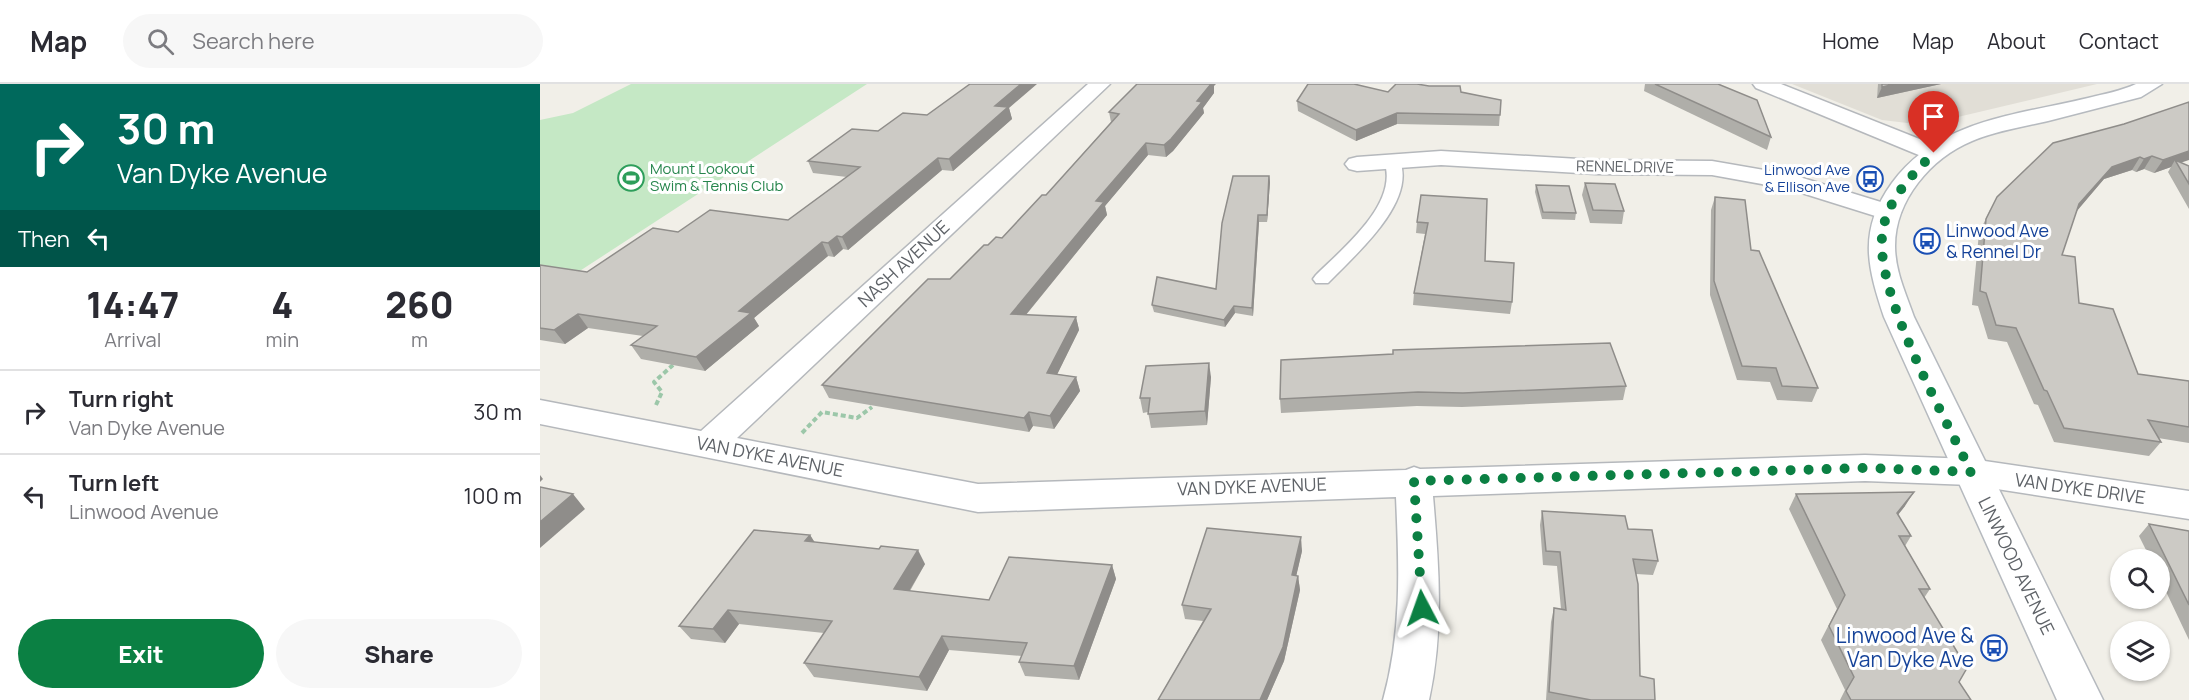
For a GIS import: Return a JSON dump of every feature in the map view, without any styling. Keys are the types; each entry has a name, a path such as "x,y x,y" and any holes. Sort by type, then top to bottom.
{"street":[{"name":"NASH AVENUE","path":"708,445 1100,84"},
{"path":"1763,84 1934,153"},
{"name":"LINWOOD AVENUE","path":"2080,700 1899,317 1884,274 1882,237 1888,212 1908,180 1934,153 1956,140 1981,130 2134,93 2152,84"},
{"name":"RENNEL DRIVE","path":"1357,164 1441,158 1596,167 1712,168 1792,182 1888,212"},
{"name":"VAN DYKE AVENUE","path":"540,412 978,498 1414,481 1865,468 1971,472"},
{"name":"VAN DYKE DRIVE","path":"1971,472 2189,505"},
{"path":"1406,700 1417,664 1422,608 1414,481"}],"lane":[{"path":"1322,279 1362,237 1387,204 1397,179 1392,161"}],"path":[{"path":"640,432 645,428 662,392 654,382 672,365"},
{"path":"796,439 822,412 857,418 872,407"}],"shaded area":[{"path":"1792,84 2097,84 1924,125 1882,120"}],"green space":[{"name":"Mount Lookout Swim & Tennis Club","path":"631,84 867,84 572,276 540,271 540,120 573,113"}],"building":[{"path":"970,84 1021,84 995,106 1008,107 949,159 938,158 842,237 837,236 828,243 822,242 739,311 751,313 696,357 631,345 657,326 578,314 554,330 540,328 540,265 587,272 653,228 678,232 710,210 788,220 860,167 808,161 852,129 878,131 903,113 927,115"},
{"path":"1137,84 1211,84 1197,101 1202,102 1171,139 1164,145 1146,143 1096,201 1104,202 1011,314 1076,317 1047,373 1076,377 1050,416 1029,412 1024,418 822,385 928,279 950,279 984,245 988,245 996,237 1002,238 1042,195 1046,195 1119,114 1109,112"},
{"path":"1308,84 1354,84 1388,92 1396,84 1460,86 1461,92 1501,100 1500,115 1397,113 1356,130 1297,101"},
{"path":"1655,84 1718,84 1757,100 1771,137"},
{"path":"2189,102 2189,151 2163,160 2152,156 2144,159 2140,157 2112,167 2079,204 2062,255 2075,257 2079,303 2113,309 2138,374 2189,381 2189,427 2148,420 2161,442 2064,428 2016,328 1996,325 1986,293 1980,291 1986,219 1997,197 2053,143 2124,124"},
{"path":"2175,160 2189,166 2189,184"},
{"path":"1233,176 1269,176 1267,215 1258,215 1252,308 1234,306 1224,320 1152,305 1157,277 1216,289 1222,223"},
{"path":"1585,183 1615,184 1624,211 1593,210"},
{"path":"1536,185 1569,186 1576,213 1543,212"},
{"path":"1421,195 1487,199 1485,261 1514,263 1512,302 1414,293 1428,223 1417,222"},
{"path":"1715,197 1745,200 1751,250 1759,251 1818,388 1782,386 1776,368 1742,366 1714,281"},
{"path":"1610,343 1626,386 1463,393 1418,392 1280,399 1281,360 1393,354 1393,350"},
{"path":"1209,363 1205,411 1148,414 1150,398 1140,398 1146,366"},
{"path":"540,487 573,494 540,522"},
{"path":"1914,492 1897,513 1911,536 1899,536 1930,589 1919,589 1967,668 1959,682 1971,700 1851,700 1846,691 1854,677 1829,626 1845,595 1796,494"},
{"path":"1542,511 1625,516 1628,529 1652,530 1658,561 1633,559 1638,584 1640,676 1654,679 1655,700 1591,700 1549,692 1554,608 1566,610 1560,552 1546,551"},
{"path":"2149,524 2189,531 2189,605 2170,567 2170,549 2161,549"},
{"path":"1207,528 1301,537 1292,575 1298,576 1283,647 1260,700 1158,700 1211,609 1182,605"},
{"path":"754,530 810,535 805,541 879,549 881,546 918,550 894,589 989,600 1009,557 1112,565 1074,666 1019,662 1027,643 942,636 919,677 804,663 832,621 728,610 713,629 679,626"}],"place":[{"name":"Mount Lookout Swim & Tennis Club","path":"631,178"},
{"name":"Linwood Ave & Ellison Ave","path":"1870,179"},
{"name":"Linwood Ave & Rennel Dr","path":"1927,241"},
{"name":"Linwood Ave & Van Dyke Ave","path":"1994,648"}],"route":[{"path":"1422,608 1414,481 1865,468 1971,472 1899,317 1884,274 1882,237 1888,212 1908,180 1934,153"}]}
